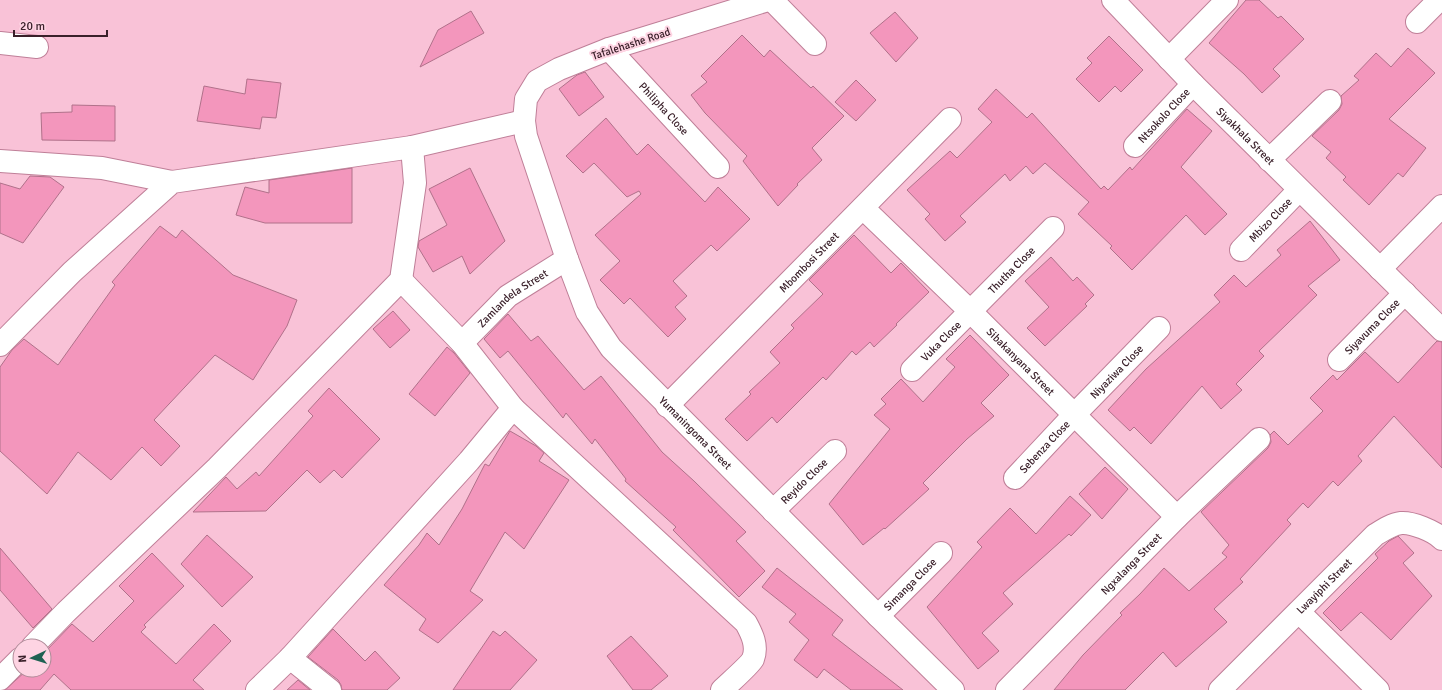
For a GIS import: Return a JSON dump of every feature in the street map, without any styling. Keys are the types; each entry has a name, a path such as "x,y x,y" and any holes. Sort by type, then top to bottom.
{"street":[{"name":"Tafalehashe Road","path":"524,121 526,99 536,81 559,69 609,49 768,0"},
{"path":"772,0 815,44"},
{"name":"Siyakhala Street","path":"1113,0 1169,59 1442,330"},
{"path":"1169,59 1227,0"},
{"path":"1417,22 1440,0"},
{"path":"0,43 37,48"},
{"name":"Philipha Close","path":"609,49 718,168"},
{"name":"Ntsokolo Close","path":"1135,146 1194,84"},
{"path":"1270,160 1330,101"},
{"name":"Mbombosi Street","path":"667,406 950,119"},
{"path":"0,161 102,168 172,182 412,147 524,121"},
{"name":"Yumaningoma Street","path":"524,121 526,136 566,259 587,312 611,348 667,406 953,690"},
{"path":"41,638 217,468 401,280 415,183 412,147"},
{"path":"0,345 72,272 172,182"},
{"name":"Mbizo Close","path":"1241,250 1300,190"},
{"name":"Sibakanyana Street","path":"863,208 970,311 1177,517"},
{"path":"1380,269 1436,212"},
{"name":"Thutha Close","path":"970,311 1053,228"},
{"name":"Zamlandela Street","path":"462,343 508,296 566,259"},
{"path":"401,280 462,343 513,408 746,623 753,635 755,647 752,659 722,690"},
{"name":"Siyavuma Close","path":"1339,360 1405,293"},
{"name":"Vuka Close","path":"912,370 970,311"},
{"name":"Niyaziwa Close","path":"1074,415 1159,328"},
{"path":"257,690 290,658 469,461 513,408"},
{"name":"Sebenza Close","path":"1015,478 1074,415"},
{"name":"Ngxalanga Street","path":"1007,690 1177,517 1259,440"},
{"name":"Reyido Close","path":"773,511 835,451"},
{"name":"Lwayiphi Street","path":"1220,690 1375,535 1390,527 1402,523 1428,530 1442,539"},
{"name":"Simanga Close","path":"878,616 941,553"},
{"path":"1299,612 1371,683"},
{"path":"290,658 330,690"},
{"path":"0,679 12,667"}],"building":[{"path":"1246,0 1259,0 1278,18 1281,16 1304,39 1273,69 1280,76 1262,93 1244,74 1209,43"},
{"path":"471,11 484,33 420,67 438,30"},
{"path":"895,12 918,38 896,62 870,33"},
{"path":"742,35 764,57 770,50 811,88 813,86 844,116 812,148 822,160 797,184 798,185 778,206 743,161 747,156 705,113 691,95 707,82 701,76"},
{"path":"1109,36 1143,70 1121,92 1115,86 1099,102 1076,79 1092,63 1087,58"},
{"path":"1408,48 1435,73 1389,119 1426,148 1403,177 1398,173 1369,205 1343,180 1346,177 1326,158 1331,152 1312,136 1339,110 1342,104 1341,96 1359,80 1354,76 1376,53 1391,67"},
{"path":"585,72 604,97 579,116 559,89 577,75"},
{"path":"247,79 281,83 276,118 262,117 260,129 197,121 204,86 245,94"},
{"path":"856,80 876,100 856,121 835,102"},
{"path":"996,89 1027,118 1032,113 1101,189 1104,186 1108,190 1130,167 1132,170 1187,109 1212,131 1181,167 1227,214 1205,235 1186,215 1132,270 1110,248 1112,246 1078,214 1089,202 1045,163 1033,174 1026,166 1010,181 1005,174 960,216 966,222 945,241 925,219 930,214 907,190 950,151 957,158 992,122 978,109"},
{"path":"72,105 115,106 115,141 42,140 41,113 72,112"},
{"path":"606,118 637,155 648,144 705,202 718,187 750,219 717,251 711,245 673,281 687,296 675,307 686,319 668,337 630,298 624,304 600,280 620,261 595,235 641,194 639,191 627,197 594,163 583,173 566,156"},
{"path":"352,168 352,223 265,223 236,215 245,187 269,193 269,180"},
{"path":"470,168 505,241 470,274 462,256 433,272 418,247 419,241 447,225 429,189"},
{"path":"30,176 50,177 64,187 23,243 0,233 0,183 20,189"},
{"path":"1310,221 1340,260 1308,286 1317,295 1259,351 1264,356 1236,384 1242,390 1221,409 1202,386 1151,444 1134,427 1130,431 1108,410 1146,369 1220,302 1214,295 1234,275 1246,287 1281,255 1277,250"},
{"path":"160,226 176,238 182,230 233,275 297,300 287,326 253,380 215,355 154,420 180,446 161,466 142,447 111,480 78,452 47,494 0,451 0,367 12,350 24,339 58,365 115,285 112,282"},
{"path":"854,235 891,273 901,263 929,292 874,347 870,342 856,355 852,351 826,380 823,377 777,423 772,417 747,441 725,419 751,394 749,392 780,363 770,352 794,328 791,325 823,294 809,280"},
{"path":"1051,257 1073,281 1077,277 1094,295 1085,304 1087,306 1045,346 1027,328 1049,307 1025,281"},
{"path":"393,311 410,330 390,348 373,329"},
{"path":"508,314 531,341 538,336 584,390 601,376 662,452 746,532 736,541 765,571 739,597 673,530 676,527 625,481 626,479 595,439 592,444 566,413 563,418 508,351 500,358 484,339"},
{"path":"970,335 1009,375 981,403 994,416 967,439 923,483 929,489 885,529 884,528 863,545 829,504 890,429 874,415 886,404 881,399 901,379 923,402 955,367 946,359"},
{"path":"1437,341 1442,342 1442,468 1394,416 1358,456 1362,461 1338,486 1333,481 1308,508 1303,503 1287,520 1291,524 1240,579 1243,582 1214,609 1227,622 1176,667 1163,652 1125,690 1054,690 1083,655 1122,615 1120,613 1164,568 1189,591 1227,557 1222,553 1229,545 1201,512 1268,448 1271,442 1270,435 1274,431 1288,445 1323,411 1310,398 1333,375 1337,380 1365,352 1398,383"},
{"path":"447,347 454,353 470,373 435,416 409,394"},
{"path":"329,388 380,439 342,478 334,470 320,483 307,470 266,511 193,512 226,477 237,489 256,472 259,476 313,416 308,411"},
{"path":"510,431 536,446 544,453 539,461 569,480 524,549 505,532 470,591 483,600 438,643 419,630 426,619 384,585 419,545 427,533 439,545 462,509 485,464 489,466"},
{"path":"1105,467 1128,489 1102,519 1079,494"},
{"path":"1070,496 1091,515 1071,536 1069,534 1003,593 1013,604 982,633 999,651 978,669 927,607 982,547 977,542 1010,508 1036,534"},
{"path":"207,535 253,577 222,607 181,564"},
{"path":"1398,536 1414,553 1403,563 1432,596 1391,640 1361,612 1341,631 1323,613 1378,558 1375,554 1389,541"},
{"path":"0,548 52,609 33,628 0,590"},
{"path":"152,553 184,586 144,625 146,627 141,632 176,664 214,624 231,641 193,680 204,690 71,690 54,674 52,676 52,645 72,624 93,642 134,601 119,586"},
{"path":"777,568 843,620 832,635 903,690 851,690 824,669 817,678 794,660 809,640 789,622 796,614 762,587"},
{"path":"333,629 365,661 375,651 400,678 387,690 342,690 338,680 308,657"},
{"path":"493,631 500,636 505,631 537,660 510,690 453,690"},
{"path":"631,636 668,676 651,690 633,690 607,656"},
{"path":"18,678 50,678 40,690 5,690"},
{"path":"298,680 310,690 287,690"}]}
